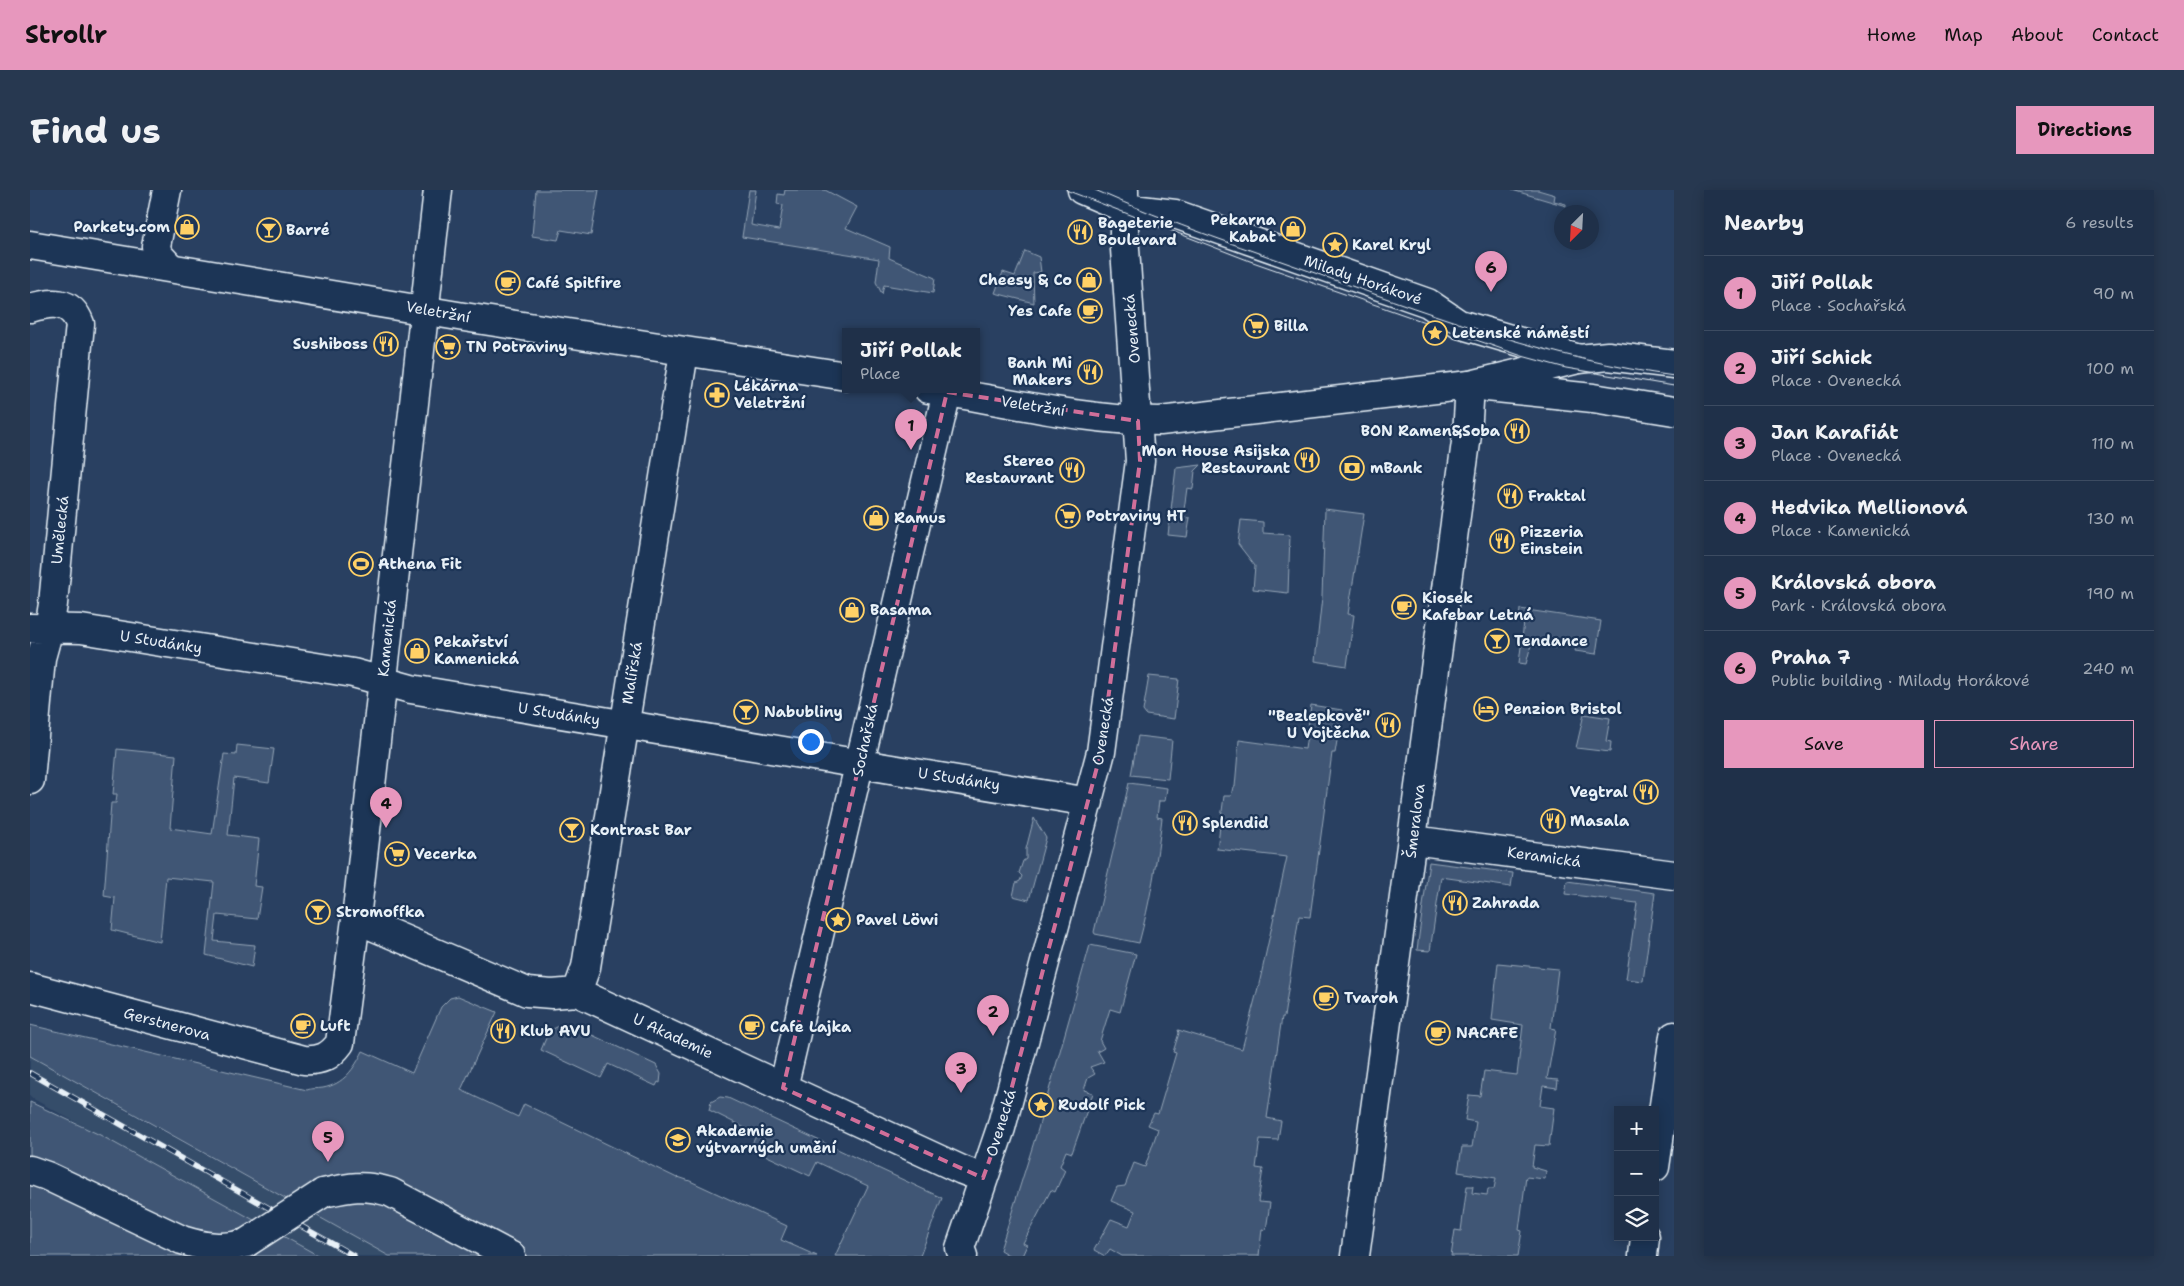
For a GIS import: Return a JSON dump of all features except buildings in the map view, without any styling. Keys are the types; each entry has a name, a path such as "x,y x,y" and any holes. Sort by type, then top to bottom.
{"street":[{"path":"167,190 156,246 158,254 170,267"},
{"name":"Kamenická","path":"304,1060 323,1059 335,1050 340,1043 356,919 423,309 438,190"},
{"name":"Milady Horákové","path":"1082,190 1124,199 1175,214 1428,303 1459,324 1579,359 1608,356 1674,364"},
{"name":"Ovenecká","path":"963,1256 960,1248 1001,1128 1101,752 1140,461 1124,199"},
{"name":"Veletržní","path":"30,245 684,352 842,375"},
{"name":"Umělecká","path":"30,780 41,658 40,628 80,324 77,316 66,305 37,306"},
{"name":"Malířská","path":"577,992 586,968 684,352"},
{"path":"1138,421 1178,420 1470,385 1579,359"},
{"path":"1470,385 1593,398 1674,411"},
{"name":"Šmeralova","path":"1356,1256 1467,435 1470,385"},
{"name":"Sochařská","path":"783,1088 859,763 936,393"},
{"name":"Veletržní","path":"956,393 1138,421"},
{"name":"U Studánky","path":"40,628 91,631 353,673 411,689 1089,802"},
{"name":"Keramická","path":"1413,840 1674,875"},
{"name":"U Akademie","path":"356,919 527,992 552,994 577,992 983,1178"},
{"name":"Gerstnerova","path":"30,987 42,992 304,1060"},
{"path":"1658,1151 1670,1097 1674,1036"},
{"path":"30,1170 47,1176 182,1240 200,1246 230,1248 246,1243 323,1193 352,1187 370,1186 390,1192 511,1256"},
{"path":"1643,1256 1645,1241"}],"highlighted area":[{"path":"947,392 1138,421 1140,461 1101,752 1001,1128 983,1178 783,1088"}],"shaded area":[{"path":"536,190 599,190 591,235 561,230 558,240 532,236"},
{"path":"749,190 756,190 751,225 779,230 783,205 777,204 778,194 784,195 785,190 825,190 857,207 846,228 890,247 889,258 935,278 933,293 884,285 882,294 876,282 879,259 742,237"},
{"path":"1512,190 1538,190 1555,195 1554,201 1566,204 1563,205"},
{"path":"1025,251 1039,257 1041,272 1033,273 1034,303 995,293 1003,272 1015,276"},
{"path":"1201,465 1195,471 1193,489 1187,488 1183,517 1190,518 1187,537 1168,535 1176,468"},
{"path":"1325,509 1364,514 1348,614 1354,615 1347,666 1315,661 1322,597"},
{"path":"1241,520 1263,522 1263,533 1290,535 1288,593 1253,589 1255,566 1238,544"},
{"path":"1520,609 1601,621 1596,654 1575,651 1576,647 1571,640 1563,639 1555,644 1555,648 1531,645 1526,664 1519,663 1524,622 1519,621"},
{"path":"1149,676 1179,679 1174,719 1146,715 1143,711"},
{"path":"1311,705 1342,710 1335,753 1332,753 1310,917 1299,916 1284,1017 1282,1017 1267,1118 1281,1121 1278,1140 1260,1139 1256,1168 1263,1169 1258,1202 1270,1203 1266,1230 1262,1229 1259,1256 1122,1256 1110,1249 1105,1256 1094,1250 1111,1219 1129,1226 1135,1211 1111,1201 1117,1187 1125,1186 1134,1163 1145,1167 1158,1129 1148,1125 1154,1113 1158,1114 1176,1053 1173,1052 1179,1033 1178,1030 1242,1049 1260,980 1287,857 1217,849 1224,796 1231,796 1233,787 1235,787 1239,740 1305,749"},
{"path":"1584,714 1610,718 1606,741 1611,742 1610,752 1576,748"},
{"path":"1138,736 1172,740 1168,779 1131,775"},
{"path":"237,745 274,749 269,783 234,778 228,835 259,839 254,886 262,887 257,919 217,915 214,941 255,945 252,967 206,955 214,882 166,877 160,942 112,930 115,898 104,896 111,803 116,803 117,794 113,794 117,749 176,755 170,828 212,834 224,754 236,755"},
{"path":"1129,783 1167,788 1165,801 1159,801 1157,817 1162,818 1158,850 1150,897 1139,943 1095,934 1094,932"},
{"path":"1034,818 1046,838 1029,900 1013,896 1016,883 1020,881 1022,876 1019,873 1023,861 1026,859 1026,849"},
{"path":"1429,862 1513,873 1511,887 1441,877 1430,951 1417,950"},
{"path":"1567,881 1655,893 1643,981 1626,979 1637,903 1565,894"},
{"path":"1090,945 1136,954 1120,1012 1110,1009 1100,1041 1104,1048 1099,1051 1097,1050 1104,1062 1090,1067 1095,1074 1088,1078 1084,1090 1093,1093 1072,1153 1066,1151 1060,1166 1065,1170 1055,1192 1051,1190 1023,1243 1027,1245 1022,1256 1010,1256 1000,1250 1038,1129"},
{"path":"1498,963 1558,969 1551,1028 1556,1029 1547,1079 1558,1080 1557,1088 1543,1086 1540,1106 1554,1108 1549,1146 1535,1145 1532,1167 1546,1171 1545,1179 1526,1177 1519,1230 1522,1231 1518,1256 1451,1256 1455,1230 1461,1231 1467,1186 1473,1186 1472,1193 1487,1195 1488,1189 1494,1189 1496,1178 1458,1172 1462,1147 1472,1147 1476,1122 1465,1120 1469,1095 1480,1096 1484,1071 1517,1075 1523,1025 1492,1020"},
{"path":"458,996 497,1012 461,1090 518,1117 524,1104 677,1178 690,1181 787,1226 781,1240 817,1256 389,1256 30,1056 30,1025 307,1090 323,1088 337,1083 348,1075 363,1051 412,1073 441,1007 450,998"},
{"path":"563,1024 573,1026 656,1065 661,1074 660,1083 658,1082 656,1086 608,1064 601,1078 541,1050 549,1031"},
{"path":"30,1056 389,1256 319,1256 30,1097"},
{"path":"720,1097 728,1098 942,1198 920,1256 835,1256 868,1186 817,1162 810,1176 750,1148 757,1134 709,1110 711,1102"},
{"path":"30,1102 100,1135 319,1256 30,1256"}],"tram line":[{"path":"1066,190 1250,261 1522,356 1566,368 1674,386"},
{"path":"1095,190 1211,236 1499,336 1586,360 1674,376"}],"railway":[{"path":"30,1073 354,1256"}],"place":[{"name":"Parkety.com","path":"187,227"},
{"name":"Pekarna Kabat","path":"1293,229"},
{"name":"Barré","path":"269,230"},
{"name":"Bageterie Boulevard","path":"1080,232"},
{"name":"Karel Kryl","path":"1335,245"},
{"name":"Cheesy & Co","path":"1089,280"},
{"name":"Café Spitfire","path":"508,283"},
{"name":"Praha 7","path":"1491,292"},
{"name":"Yes Cafe","path":"1090,311"},
{"name":"Billa","path":"1256,326"},
{"name":"Letenské náměstí","path":"1435,333"},
{"name":"Sushiboss","path":"386,344"},
{"name":"TN Potraviny","path":"448,347"},
{"name":"Banh Mi Makers","path":"1090,372"},
{"name":"Lékárna Veletržní","path":"717,395"},
{"name":"BON Ramen&Soba","path":"1517,431"},
{"name":"Jiří Pollak","path":"911,450"},
{"name":"Mon House Asijska Restaurant","path":"1307,460"},
{"name":"mBank","path":"1352,468"},
{"name":"Stereo Restaurant","path":"1072,470"},
{"name":"Fraktal","path":"1510,496"},
{"name":"Potraviny HT","path":"1068,516"},
{"name":"Ramus","path":"876,518"},
{"name":"Pizzeria Einstein","path":"1502,541"},
{"name":"Athena Fit","path":"361,564"},
{"name":"Kiosek Kafebar Letná","path":"1404,607"},
{"name":"Basama","path":"852,610"},
{"name":"Tendance","path":"1497,641"},
{"name":"Pekařství Kamenická","path":"417,651"},
{"name":"Penzion Bristol","path":"1486,709"},
{"name":"Nabubliny","path":"746,712"},
{"name":"\"Bezlepkově\" U Vojtěcha","path":"1388,725"},
{"name":"Vegtral","path":"1646,792"},
{"name":"Masala","path":"1553,821"},
{"name":"Splendid","path":"1185,823"},
{"name":"Hedvika Mellionová","path":"386,828"},
{"name":"Kontrast Bar","path":"572,830"},
{"name":"Vecerka","path":"397,854"},
{"name":"Zahrada","path":"1455,903"},
{"name":"Stromoffka","path":"318,912"},
{"name":"Pavel Löwi","path":"838,920"},
{"name":"Tvaroh","path":"1326,998"},
{"name":"Luft","path":"303,1026"},
{"name":"Cafe Lajka","path":"752,1027"},
{"name":"Klub AVU","path":"503,1031"},
{"name":"NACAFE","path":"1438,1033"},
{"name":"Jiří Schick","path":"993,1036"},
{"name":"Jan Karafiát","path":"961,1093"},
{"name":"Rudolf Pick","path":"1041,1105"},
{"name":"Akademie výtvarných umění","path":"678,1140"},
{"name":"Královská obora","path":"328,1162"}]}
